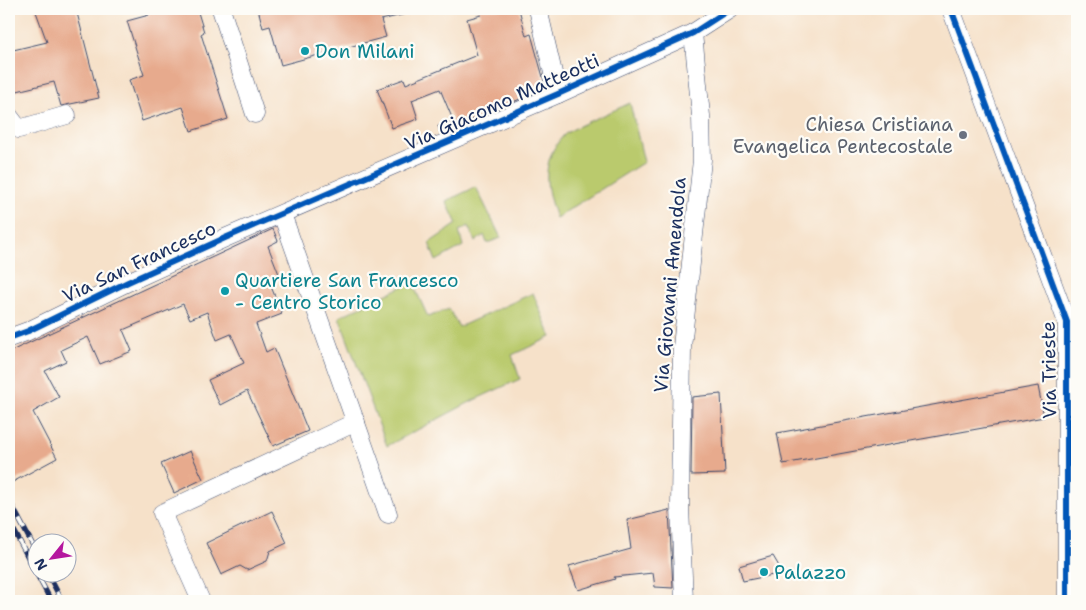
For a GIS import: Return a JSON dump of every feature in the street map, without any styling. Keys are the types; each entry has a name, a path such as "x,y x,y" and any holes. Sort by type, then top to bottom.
{"street":[{"path":"221,9 255,114"},
{"path":"538,9 558,94"},
{"name":"Via Giacomo Matteotti","path":"282,214 694,33 730,9"},
{"name":"Via Trieste","path":"951,9 1072,320 1067,601"},
{"name":"Via Giovanni Amendola","path":"684,601 680,507 682,347 702,160 702,116 694,33"},
{"path":"9,116 18,129 67,115"},
{"path":"282,214 388,514"},
{"name":"Via San Francesco","path":"9,338 28,331 128,282 282,214"},
{"path":"201,601 162,513 356,422"}],"green space":[{"path":"630,103 644,162 556,218 549,196 547,175 551,155 556,145 568,132"},
{"path":"476,187 501,238 487,243 484,235 475,242 469,226 459,231 463,246 436,261 429,243 457,224 446,201"},
{"path":"412,282 428,317 449,309 459,327 533,293 551,337 512,355 520,379 474,400 387,446 339,317"}],"building":[{"path":"35,9 76,9 99,98 61,106 54,82 13,92 9,74 9,51 47,42"},
{"path":"147,9 197,9 204,32 201,34 228,119 191,131 183,107 142,121 129,80 144,75 127,21 149,15"},
{"name":"Don Milani","path":"258,9 405,9 406,14 381,20 386,37 281,65 270,26 263,28"},
{"path":"479,9 519,9 526,36 531,34 546,88 440,133 438,126 453,120 440,89 412,100 418,119 392,128 377,89 404,79 406,84 477,55 467,19 481,15"},
{"path":"273,229 278,241 268,246 279,274 268,279 282,314 256,324 266,352 274,348 308,431 273,446 247,391 220,405 208,380 244,363 231,334 217,340 207,312 190,319 183,304 123,330 132,351 100,364 88,337 61,350 66,361 45,371 59,397 33,412 57,458 9,484 9,352"},
{"path":"1038,386 1044,417 783,464 777,433"},
{"path":"721,394 725,474 691,475 692,397"},
{"path":"190,451 203,479 174,493 161,464"},
{"path":"669,510 673,588 655,587 653,573 614,577 615,579 578,590 569,566 631,549 627,520"},
{"path":"272,511 287,543 270,551 267,561 247,570 240,566 221,575 206,543"},
{"name":"Palazzo","path":"773,556 783,573 743,581 739,566"}],"railway":[{"path":"9,500 28,536"},
{"path":"9,521 51,601"},
{"path":"52,582 62,601"}],"cycle path":[{"path":"9,338 28,331 128,282 225,238 558,94 693,33 730,9"},
{"path":"951,9 1067,322 1067,601"}],"place":[{"name":"Don Milani","path":"305,51"},
{"name":"Chiesa Cristiana Evangelica Pentecostale","path":"963,135"},
{"name":"Quartiere San Francesco - Centro Storico","path":"225,291"},
{"name":"Palazzo","path":"764,572"}]}
